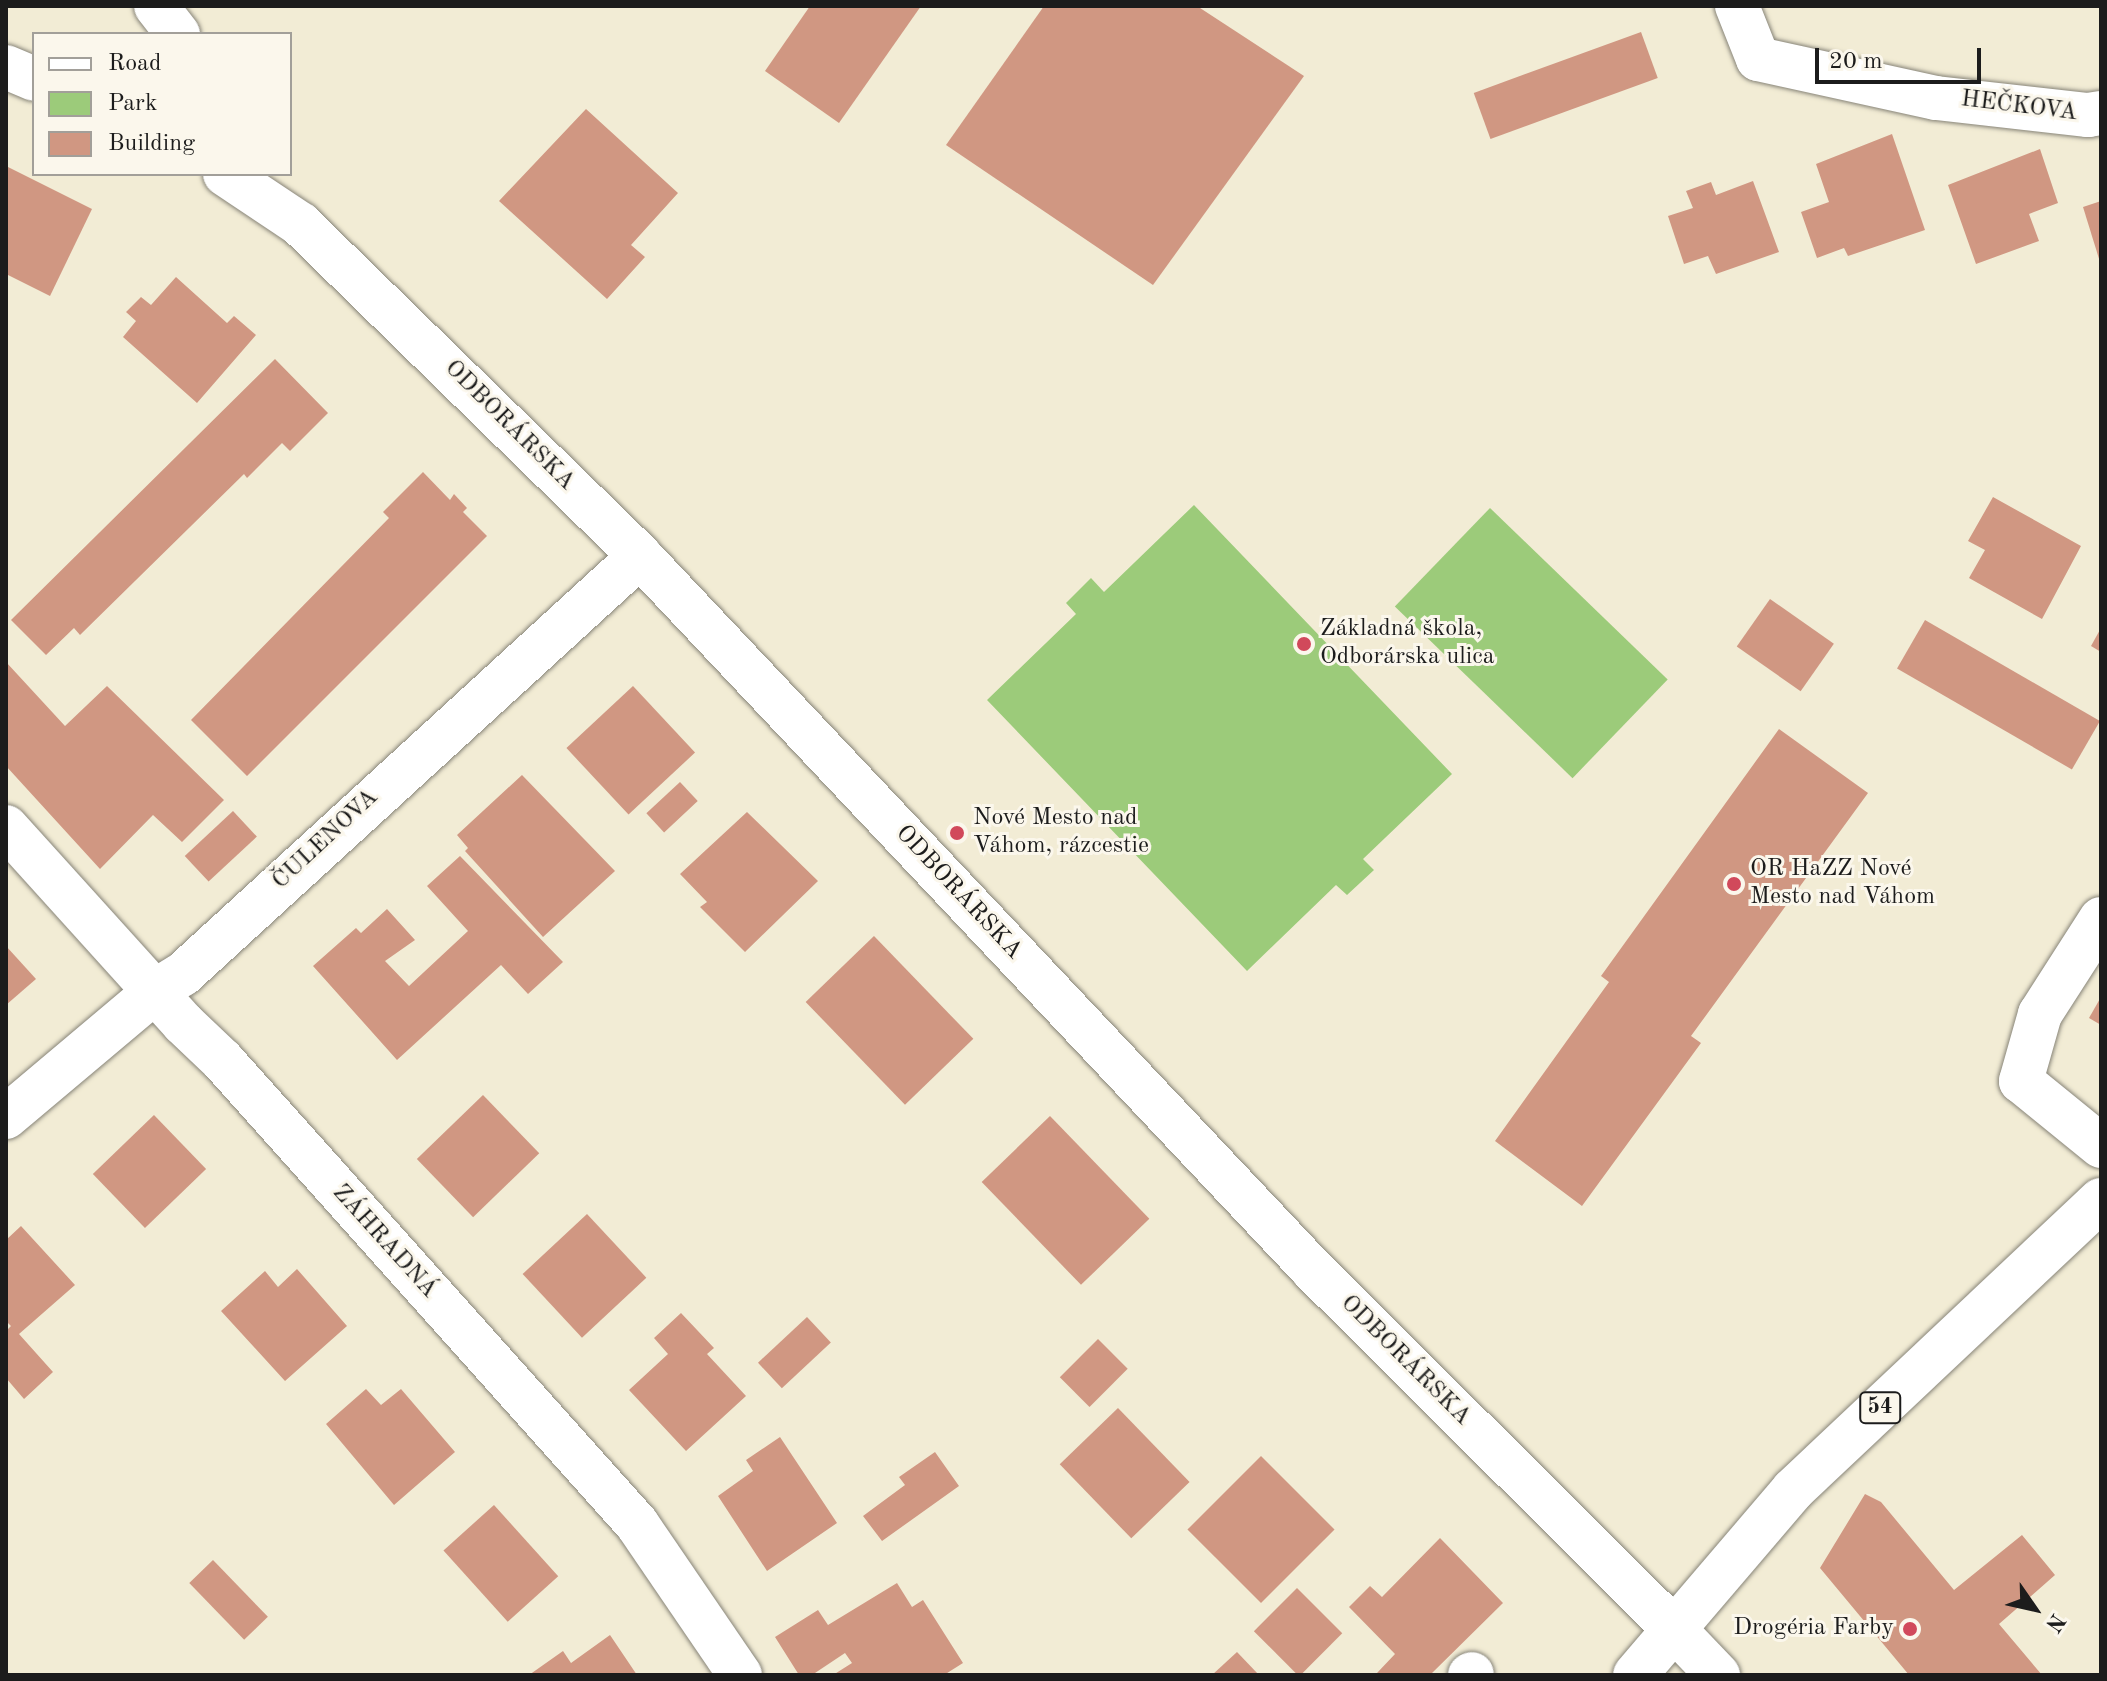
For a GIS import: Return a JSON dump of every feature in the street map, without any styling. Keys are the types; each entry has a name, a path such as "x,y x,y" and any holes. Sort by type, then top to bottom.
{"street":[{"path":"156,6 176,32"},
{"name":"HEČKOVA","path":"1737,6 1758,59 1936,98 2088,115 2101,113"},
{"path":"6,67 32,78"},
{"name":"ODBORÁRSKA","path":"228,176 300,224 640,556 1313,1270 1718,1675"},
{"path":"268,176 300,224"},
{"name":"ČULENOVA","path":"6,1117 157,990 183,974 640,556"},
{"name":"ZÁHRADNÁ","path":"6,827 132,968 157,990 637,1524 740,1675"},
{"path":"2101,919 2040,1014 2021,1081 2101,1146"},
{"name":"54","path":"1635,1675 1793,1490 2101,1200"}],"green space":[{"path":"1194,505 1452,774 1363,859 1374,870 1347,895 1336,885 1247,971 987,700 1076,614 1066,603 1091,578 1104,592"},
{"path":"1490,508 1668,680 1573,778 1395,607"}],"building":[{"path":"810,6 921,6 839,123 765,71"},
{"path":"1044,6 1197,6 1304,76 1153,285 946,145"},
{"path":"1641,32 1658,78 1490,139 1474,93"},
{"path":"586,109 678,193 631,245 645,257 607,299 499,201"},
{"path":"1892,134 1925,230 1848,256 1844,248 1817,258 1801,212 1829,202 1816,164"},
{"path":"2040,149 2058,203 2029,214 2039,241 1976,264 1948,185"},
{"path":"6,166 92,209 50,296 6,274"},
{"path":"1753,181 1779,252 1716,274 1708,256 1684,264 1668,216 1693,208 1686,191 1711,182 1716,195"},
{"path":"2101,201 2101,262 2100,262 2083,207"},
{"path":"176,277 227,323 234,316 256,335 197,403 123,337 136,321 126,312 141,297 151,305"},
{"path":"275,359 328,413 290,451 282,443 247,478 244,474 80,635 74,628 46,655 11,620"},
{"path":"423,472 450,500 454,494 467,508 463,512 487,536 247,776 191,720 389,518 383,512"},
{"path":"1993,497 2081,546 2042,619 1969,578 1985,550 1968,541"},
{"path":"1770,599 1834,644 1801,691 1737,647"},
{"path":"1925,620 2100,721 2072,769 1897,668"},
{"path":"2101,628 2101,652 2091,646"},
{"path":"6,662 65,726 107,686 224,800 182,842 153,815 100,869 6,766"},
{"path":"633,686 695,753 629,815 566,748"},
{"name":"OR HaZZ Nové Mesto nad Váhom","path":"1779,729 1868,793 1691,1036 1701,1043 1582,1206 1495,1141 1609,982 1601,976"},
{"path":"522,775 615,871 543,937 465,851 468,848 457,835"},
{"path":"680,782 698,801 664,832 646,813"},
{"path":"233,811 257,837 209,882 185,856"},
{"path":"747,812 818,881 745,952 700,907 707,902 680,874"},
{"path":"460,856 563,962 528,994 501,965 397,1060 313,966 356,928 361,933 387,909 415,940 385,961 409,986 468,931 427,886"},
{"path":"874,936 973,1039 905,1105 806,1002"},
{"path":"6,946 36,979 6,1005"},
{"path":"2101,997 2101,1025 2089,1018"},
{"path":"483,1095 539,1153 473,1217 417,1159"},
{"path":"154,1115 206,1169 145,1228 93,1174"},
{"path":"1050,1116 1149,1219 1081,1285 982,1182"},
{"path":"587,1214 646,1278 582,1338 523,1274"},
{"path":"21,1226 75,1285 19,1334 53,1372 24,1399 6,1378 6,1331 11,1326 6,1321 6,1240"},
{"path":"297,1269 347,1326 285,1381 221,1311 265,1271 278,1287"},
{"path":"681,1313 714,1348 707,1354 746,1396 686,1451 629,1390 668,1354 654,1338"},
{"path":"807,1317 831,1343 782,1388 758,1363"},
{"path":"1098,1339 1128,1369 1090,1407 1060,1377"},
{"path":"366,1389 381,1405 401,1389 455,1452 394,1505 326,1424"},
{"path":"1118,1408 1190,1482 1131,1538 1060,1464"},
{"path":"780,1437 837,1523 767,1571 718,1496 753,1471 746,1460"},
{"path":"935,1452 959,1486 882,1541 863,1516 905,1485 899,1477"},
{"path":"1261,1456 1335,1530 1261,1603 1187,1530"},
{"path":"1865,1494 1881,1502 1954,1590 2022,1535 2055,1575 1999,1624 2042,1675 1909,1675 1820,1568"},
{"path":"494,1505 558,1576 508,1622 443,1551"},
{"path":"1440,1538 1503,1603 1430,1675 1379,1675 1377,1673 1395,1654 1349,1607 1370,1586 1382,1597"},
{"path":"213,1560 268,1617 244,1640 189,1583"},
{"path":"897,1583 912,1607 923,1600 963,1663 944,1675 833,1675 852,1663 845,1653 812,1675 799,1675 775,1637 818,1610 828,1625"},
{"path":"1297,1588 1342,1633 1298,1675 1254,1631"},
{"path":"610,1635 637,1675 529,1675 563,1651 571,1663"},
{"path":"1237,1652 1259,1675 1212,1675"}],"place":[{"name":"Základná škola, Odborárska ulica","path":"1304,644"},
{"name":"Nové Mesto nad Váhom, rázcestie","path":"957,833"},
{"name":"OR HaZZ Nové Mesto nad Váhom","path":"1734,884"},
{"name":"Drogéria Farby","path":"1910,1629"}]}
